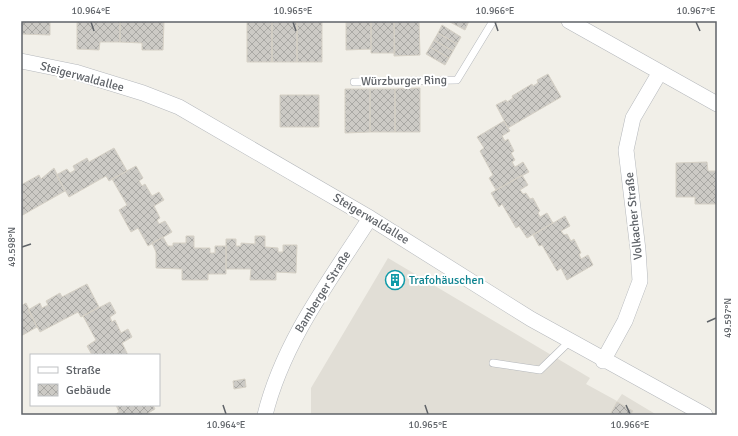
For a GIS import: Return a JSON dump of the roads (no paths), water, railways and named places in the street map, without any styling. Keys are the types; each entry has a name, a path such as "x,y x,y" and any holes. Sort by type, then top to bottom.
{"street":[{"path":"569,21 717,104"},
{"name":"Steigerwaldallee","path":"21,61 75,72 143,93 179,107 370,218 531,319 603,361 705,415"},
{"name":"Volkacher Straße","path":"603,361 625,321 640,280 638,250 626,150 633,118 660,72"},
{"name":"Bamberger Straße","path":"265,415 271,389 300,326 370,218"}],"lane":[{"name":"Würzburger Ring","path":"354,82 457,80 493,21"},
{"path":"493,363 540,370 570,341"}],"place":[{"name":"Trafohäuschen","path":"395,280"}]}
